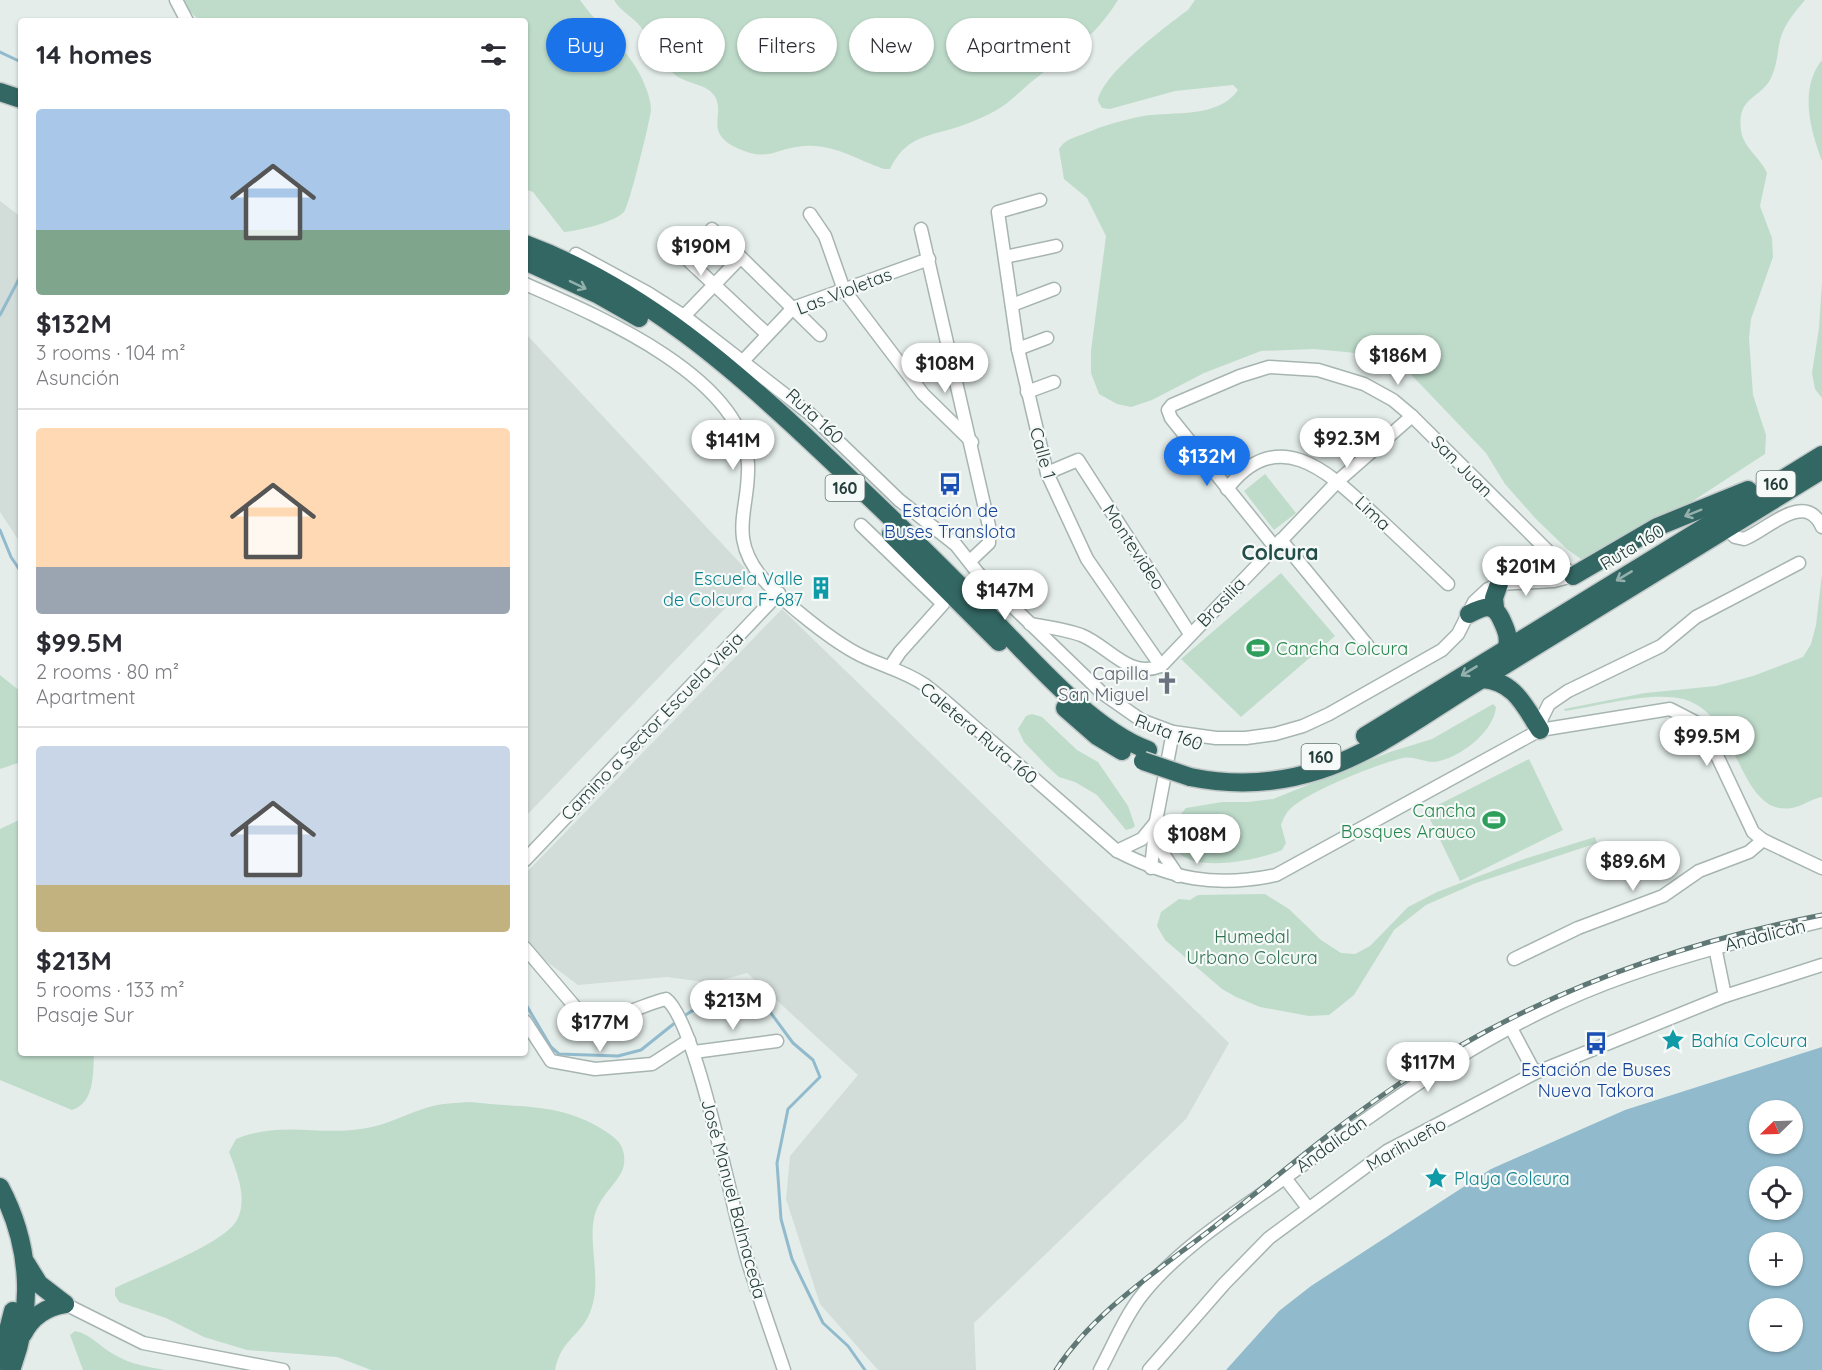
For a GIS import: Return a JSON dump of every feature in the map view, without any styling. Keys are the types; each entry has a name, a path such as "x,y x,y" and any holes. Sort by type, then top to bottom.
{"highway":[{"path":"0,79 18,85"},
{"path":"0,92 18,98"},
{"path":"528,237 576,254"},
{"name":"Ruta 160","path":"528,245 589,275 643,306 740,375 893,519 1073,699 1097,720 1142,752"},
{"name":"Ruta 160","path":"528,262 626,310 682,345 735,384 815,458 1084,726 1111,745 1142,752 1224,782 1257,783 1291,778 1322,769 1394,733 1822,470"},
{"path":"1573,576 1657,527 1744,492 1822,454"},
{"name":"Ruta 160","path":"1193,771 1262,770 1295,765 1325,756 1366,735 1822,454"},
{"path":"1495,608 1494,598 1499,584"},
{"path":"1469,614 1485,608 1495,608 1499,611 1508,633 1507,647"},
{"path":"1517,693 1520,668 1527,652"},
{"path":"1482,679 1503,683 1517,693 1540,730"},
{"path":"0,1187 13,1213 24,1259 26,1307 21,1338 11,1370"},
{"path":"0,1210 12,1249 15,1282 13,1315 0,1361"},
{"path":"24,1259 39,1284 65,1304"},
{"path":"21,1338 38,1315 50,1307 65,1304"}],"street":[{"path":"176,0 185,18"},
{"name":"Calle 1","path":"1040,200 998,212 1018,349 1047,473 1087,559 1161,666"},
{"path":"810,214 825,236 844,290 923,394 972,443"},
{"path":"712,229 820,335"},
{"path":"921,229 972,443 990,532 989,543 970,561"},
{"path":"1005,257 1056,246"},
{"path":"675,248 767,334"},
{"path":"576,254 648,292 684,316 810,414 899,500 939,530 1029,624 1113,702 1141,720 1173,732 1216,738 1246,738 1303,726 1329,714 1442,650 1458,634 1478,597 1499,584 1554,581 1573,576"},
{"path":"684,316 740,258"},
{"name":"Las Violetas","path":"743,361 793,308 929,258"},
{"name":"Caletera Ruta 160","path":"528,285 616,326 651,347 699,382 727,410 739,429 746,451 747,482 741,512 744,542 757,571 779,593 847,648 914,678 930,689 1117,851 1151,868 1178,876 1227,881 1276,875 1540,730 1670,709 1681,712 1703,726 1748,823 1763,840"},
{"path":"1012,304 1054,290"},
{"path":"1018,349 1047,338"},
{"name":"San Juan","path":"1227,489 1168,410 1172,405 1240,376 1269,367 1285,366 1318,370 1357,381 1393,400 1412,416 1573,576"},
{"path":"1027,392 1054,382"},
{"name":"Brasilia","path":"1161,666 1338,481 1412,416"},
{"name":"Lima","path":"1227,489 1248,468 1276,458 1305,461 1323,469 1338,481 1448,584"},
{"name":"Montevideo","path":"1047,473 1078,460 1190,634"},
{"path":"1227,489 1278,543 1368,646"},
{"path":"1727,529 1735,537 1747,538 1770,523 1799,511 1815,516 1822,527"},
{"path":"861,525 943,604 900,652 890,667"},
{"path":"1540,730 1542,718 1549,704 1568,691 1661,646 1696,617 1799,563"},
{"name":"Camino a Sector Escuela Vieja","path":"528,857 779,593"},
{"path":"1029,624 1082,636 1133,667 1149,669 1161,666"},
{"path":"1151,868 1156,821 1173,732"},
{"path":"1117,851 1142,839 1156,821"},
{"path":"1156,821 1164,855 1178,876"},
{"path":"1514,959 1568,932 1663,896 1699,871 1749,852 1763,840 1822,868"},
{"name":"Andalicán","path":"1100,1370 1140,1297 1152,1284 1200,1241 1400,1093 1511,1028 1581,994 1626,976 1715,947 1822,921"},
{"path":"1715,947 1725,996"},
{"name":"José Manuel Balmaceda","path":"528,952 576,1008 586,1014 612,1018 666,999 674,1005 689,1040 748,1261 784,1370"},
{"name":"Marihueño","path":"1149,1370 1224,1284 1269,1238 1387,1151 1535,1073 1725,996 1822,965"},
{"path":"528,1026 550,1061 595,1069 652,1064 689,1040 777,1041"},
{"path":"1511,1028 1535,1073"},
{"path":"1285,1178 1308,1208"},
{"path":"65,1304 143,1343 284,1370"}],"shaded area":[{"path":"0,201 18,215 18,539 0,512"},
{"path":"528,336 754,578 528,814"},
{"path":"782,609 1229,1043 1186,1119 974,1323 976,1370 878,1370 820,1304 786,1199 790,1156 858,1075 747,973 711,983 667,977 578,985 528,948 528,871"}],"green space":[{"path":"182,0 580,0 594,18 546,18 546,72 626,72 626,53 638,71 647,90 651,110 627,207 624,212 613,219 587,228 564,232 533,192 528,190 528,18 197,18 186,8"},
{"path":"614,0 1118,0 1092,33 1092,18 946,18 946,72 1044,72 995,111 957,127 918,139 900,153 890,169 884,169 820,146 796,147 761,155 732,145 723,139 719,132 717,102 714,95 706,88 684,80 672,72 725,72 725,18 638,18 638,24"},
{"path":"1195,0 1805,0 1784,29 1770,80 1745,105 1741,119 1742,136 1767,173 1760,206 1772,238 1773,257 1751,319 1749,338 1753,395 1766,435 1765,454 1682,508 1585,562 1567,549 1536,519 1505,484 1486,453 1401,364 1356,353 1314,349 1261,351 1204,373 1152,400 1131,407 1117,404 1099,394 1091,373 1091,351 1106,236 1087,198 1064,179 1059,149 1071,139 1121,121 1143,116 1207,110 1219,106 1238,90 1233,85 1175,91 1110,109 1102,108 1098,101 1110,78 1122,65 1188,10"},
{"path":"1822,60 1822,161 1811,123 1809,96 1815,71"},
{"path":"1822,282 1822,398 1815,389 1812,373 1819,328"},
{"path":"1265,474 1296,513 1274,530 1244,491"},
{"name":"Cancha Colcura","path":"1281,573 1335,636 1241,717 1181,659"},
{"path":"1822,574 1822,797 1792,808 1774,807 1760,797 1749,781 1717,724 1702,708 1683,699 1640,698 1565,711 1564,709 1645,693 1716,686 1753,676 1803,657 1811,644 1816,625"},
{"path":"0,675 18,690 18,763 0,769"},
{"path":"1493,704 1496,707 1489,726 1474,743 1454,756 1434,762 1415,758 1391,761 1344,779 1299,802 1285,816 1281,825 1286,843 1282,850 1243,861 1211,863 1196,862 1177,850 1176,825 1179,816 1186,808 1222,802 1273,799 1390,752 1432,739"},
{"path":"1032,714 1042,717 1077,750 1098,762 1128,806 1135,826 1133,828 1126,830 1097,795 1075,782 1059,777 1024,742 1018,729 1026,716"},
{"name":"Cancha Bosques Arauco","path":"1529,759 1563,830 1460,881 1426,811"},
{"path":"18,820 18,1056 94,1056 93,1078 89,1094 80,1106 72,1110 0,1080 0,829"},
{"name":"Humedal Urbano Colcura","path":"1595,837 1597,843 1476,883 1426,905 1394,930 1354,995 1329,1015 1309,1016 1260,1007 1236,997 1222,989 1165,940 1157,926 1161,912 1179,899 1190,900 1198,895 1265,894 1289,909 1321,940 1341,953 1355,954 1370,946 1408,907 1437,892 1524,859"},
{"path":"470,1102 540,1108 573,1115 610,1134 617,1140 624,1153 622,1170 601,1202 594,1218 595,1293 593,1305 588,1317 565,1346 555,1370 371,1370 337,1357 247,1350 204,1337 166,1318 119,1302 115,1295 115,1288 199,1249 229,1230 237,1220 242,1203 238,1177 229,1152 236,1139 253,1133 270,1131 333,1131 367,1128 421,1109 449,1103"},
{"path":"75,1331 86,1335 127,1361 165,1370 83,1370 70,1335"}],"water":[{"path":"1822,1047 1822,1370 1226,1370 1279,1311 1311,1286 1491,1169 1625,1110"}],"waterway":[{"path":"0,52 18,61"},
{"path":"0,315 18,281"},
{"path":"0,530 18,568"},
{"path":"684,1016 710,1003 759,997 793,1043 813,1060 820,1077 788,1109 777,1163 781,1219 792,1259 823,1323 848,1346 865,1370"},
{"path":"528,1008 551,1047 559,1054 618,1056 641,1050 676,1022"}],"railway":[{"path":"1056,1370 1089,1329 1129,1292 1364,1108 1464,1044 1512,1018 1612,974 1716,940 1822,915"}],"place":[{"name":"Estación de Buses Translota","path":"950,484"},
{"name":"Escuela Valle de Colcura F-687","path":"821,588"},
{"name":"Cancha Colcura","path":"1258,648"},
{"name":"Capilla San Miguel","path":"1167,683"},
{"name":"Cancha Bosques Arauco","path":"1494,820"},
{"name":"Bahía Colcura","path":"1673,1040"},
{"name":"Estación de Buses Nueva Takora","path":"1596,1043"},
{"name":"Playa Colcura","path":"1436,1178"}],"district":[{"name":"Colcura","path":"1280,552"}]}
